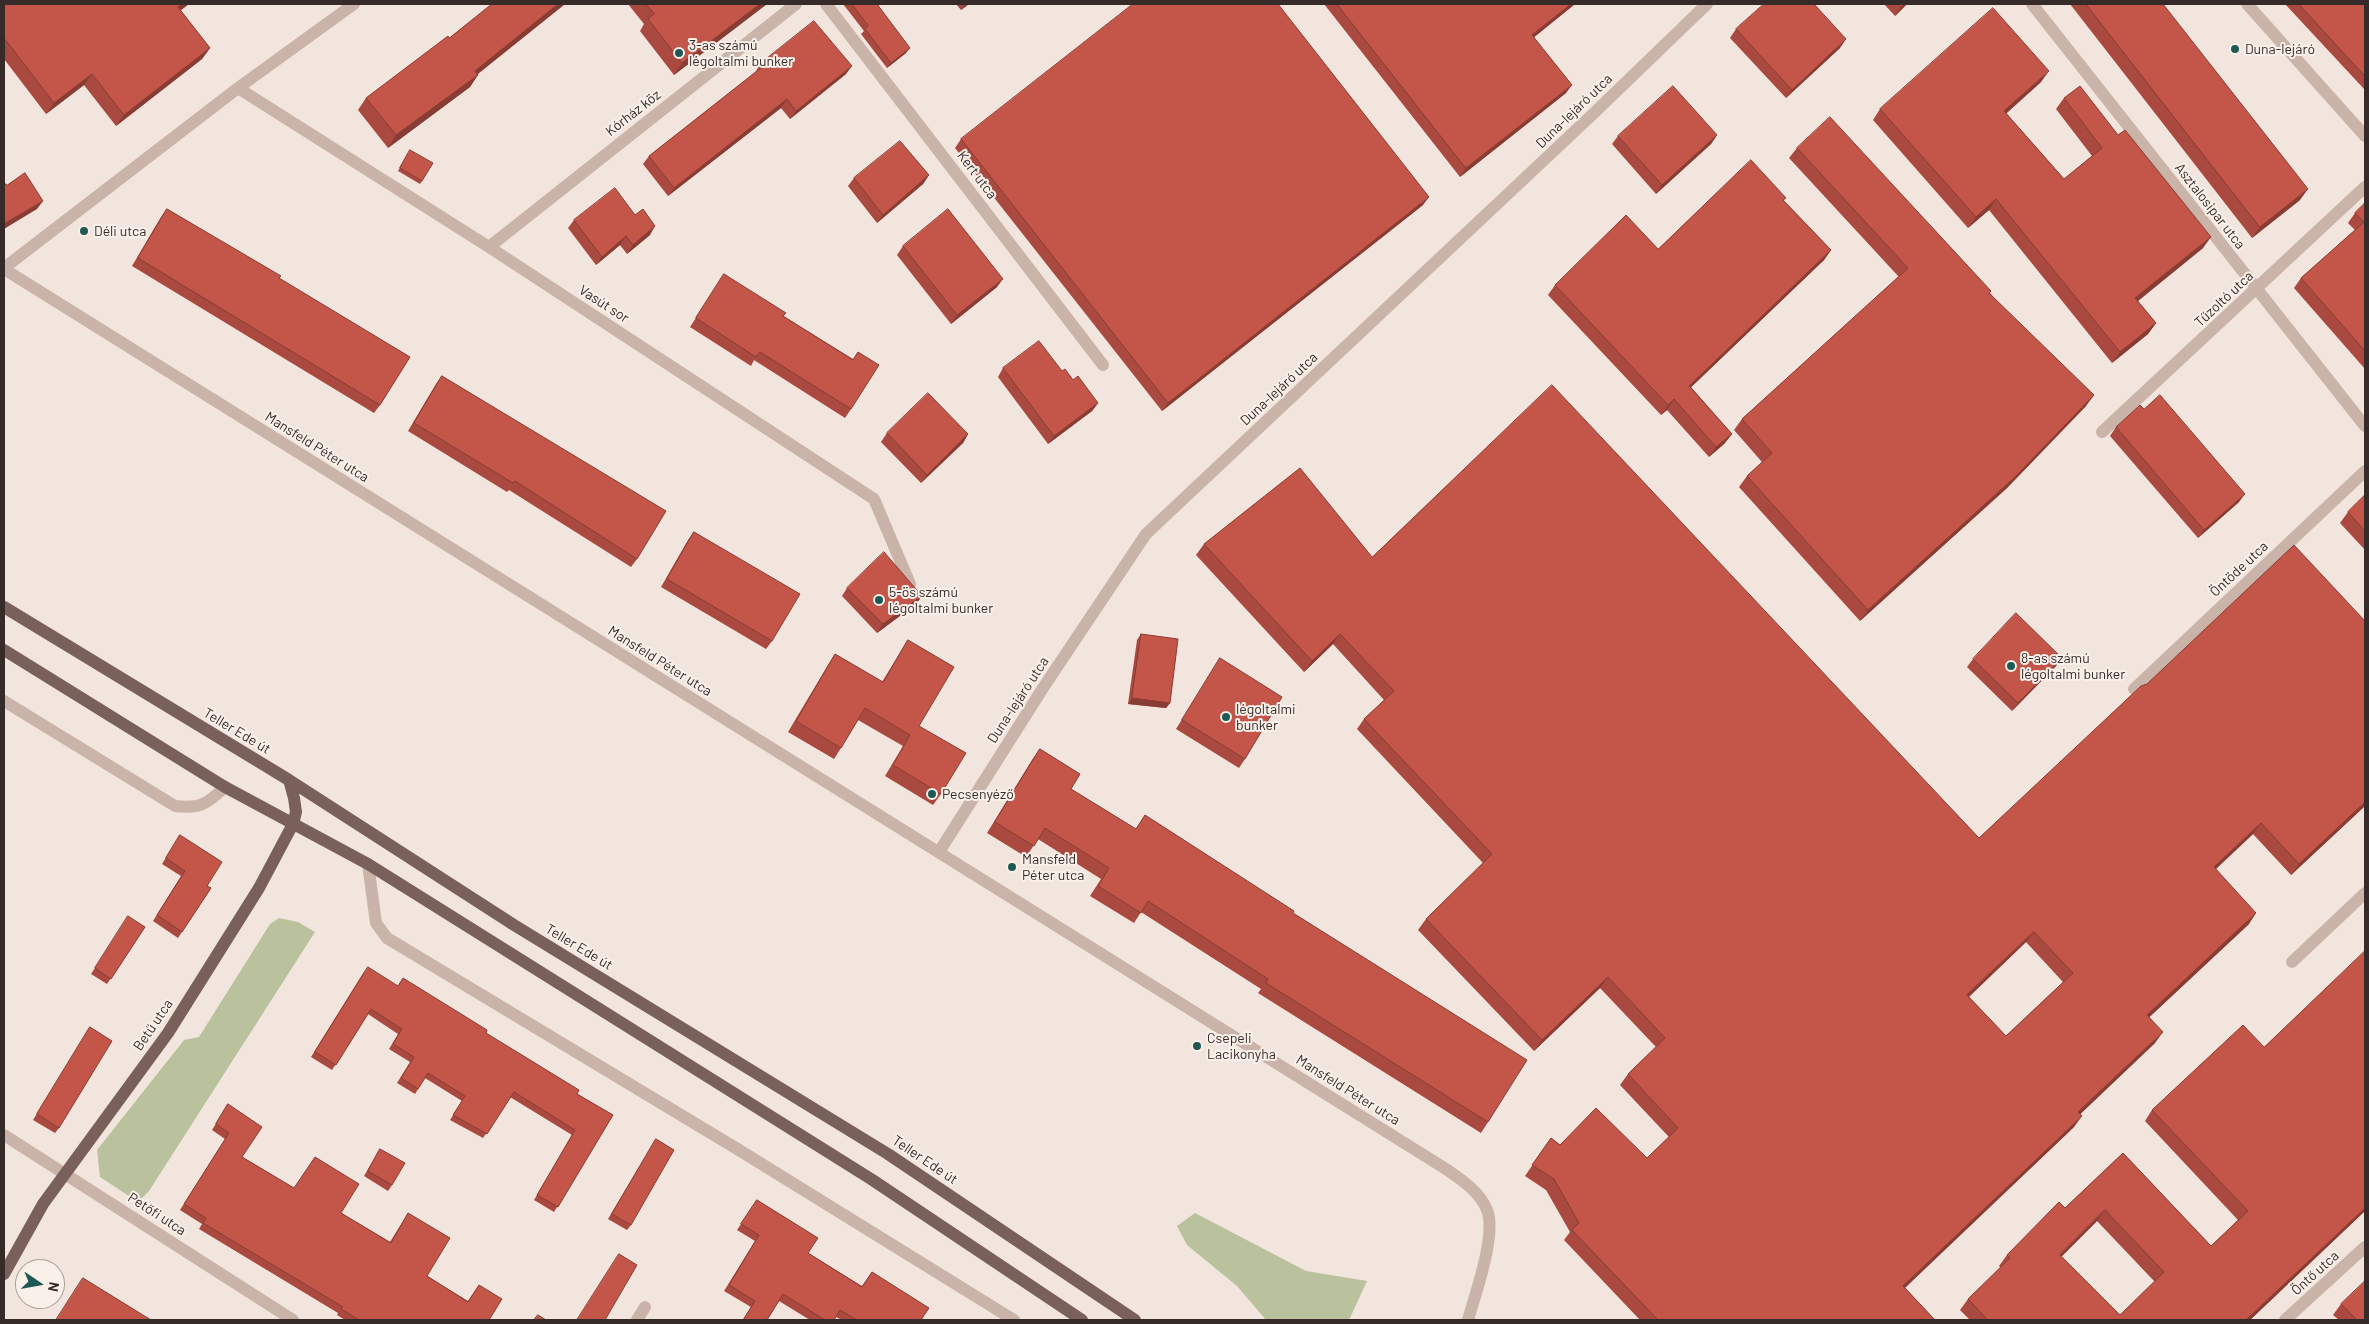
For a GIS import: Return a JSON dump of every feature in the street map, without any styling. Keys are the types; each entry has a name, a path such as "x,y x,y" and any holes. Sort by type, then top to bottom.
{"main road":[{"name":"Teller Ede út","path":"4,607 289,780 514,925 888,1154 1135,1320"},
{"path":"4,650 225,787 368,864 871,1179 1082,1320"},
{"name":"Betű utca","path":"4,1274 43,1204 168,1033 259,888 293,824 296,812 289,780"}],"street":[{"path":"4,269 238,88 354,4"},
{"name":"Kórház köz","path":"489,247 796,4"},
{"name":"Kert utca","path":"826,4 1103,365"},
{"name":"Duna-lejáró utca","path":"939,852 1043,688 1146,534 1707,4"},
{"name":"Asztalosipar utca","path":"2032,4 2365,426"},
{"path":"2247,4 2365,136"},
{"name":"Vasút sor","path":"238,88 489,247 874,499 910,584"},
{"name":"Tűzoltó utca","path":"2102,432 2365,187"},
{"name":"Mansfeld Péter utca","path":"4,269 1446,1169 1476,1193 1488,1211 1490,1238 1468,1320"},
{"name":"Öntöde utca","path":"2134,689 2365,471"},
{"path":"4,701 175,806 192,808 205,804 225,787"},
{"path":"368,864 376,923 387,938 739,1150 1014,1320"},
{"path":"2292,962 2365,894"},
{"name":"Petőfi utca","path":"4,1135 65,1172 293,1320"},
{"name":"Öntő utca","path":"2285,1320 2365,1248"},
{"path":"637,1320 645,1307"}],"green space":[{"path":"279,918 298,922 315,932 149,1191 138,1202 100,1177 97,1150 184,1040 199,1037 270,924"},
{"path":"1195,1213 1306,1271 1367,1281 1349,1320 1266,1320 1237,1286 1187,1245 1177,1226"}],"building":[{"path":"4,4 183,4 178,7 210,48 124,115 92,74 54,103 4,38"},
{"path":"492,4 558,4 475,71 478,75 396,135 366,98 448,36 449,38"},
{"name":"3-as számú légoltalmi bunker","path":"646,4 760,4 682,63 648,19 654,14"},
{"path":"852,4 877,4 910,48 891,63 865,29 868,26"},
{"path":"1133,4 1278,4 1429,197 1168,403 961,139"},
{"path":"1337,4 1571,4 1532,35 1572,85 1466,168"},
{"path":"1764,4 1814,4 1846,39 1792,90 1736,29"},
{"path":"2086,4 2163,4 2308,189 2260,227"},
{"path":"2299,4 2365,4 2365,76"},
{"path":"1993,8 2049,71 2004,111 2064,179 2102,148 2064,98 2080,86 2118,135 2125,130 2211,237 2135,298 2156,323 2120,352 1996,199 1976,217 1880,109"},
{"path":"814,21 852,66 796,111 787,99 674,188 649,156 762,67 760,64"},
{"path":"1673,86 1717,135 1662,185 1618,136"},
{"path":"1830,117 1991,291 1989,293 2094,395 2015,477 1868,610 1747,476 1772,453 1742,419 1908,268 1797,148"},
{"path":"900,141 929,175 883,215 854,178"},
{"path":"410,150 433,163 422,181 400,168"},
{"path":"1751,160 1786,198 1783,200 1831,250 1689,386 1732,434 1716,447 1674,399 1668,405 1555,285 1626,215 1658,249"},
{"path":"25,173 43,201 5,223 4,183 7,185"},
{"path":"615,188 635,215 643,209 655,226 633,245 626,236 602,257 574,220"},
{"path":"2365,203 2365,351 2301,278 2364,222 2355,213"},
{"path":"167,209 281,276 279,278 410,357 380,405 138,258"},
{"path":"948,209 1003,279 957,315 903,246"},
{"path":"724,274 786,313 783,316 853,360 858,352 879,365 851,409 760,352 756,357 696,318"},
{"path":"1039,341 1062,371 1065,369 1073,380 1078,376 1098,403 1054,436 1003,368"},
{"path":"442,376 666,511 637,559 515,481 513,483 414,423"},
{"path":"1552,385 1979,838 2141,686 2147,684 2294,545 2365,621 2365,802 2299,864 2261,823 2214,867 2256,913 2147,1015 2163,1032 2078,1112 2082,1116 1903,1286 1935,1320 1658,1320 1572,1230 1579,1223 1554,1179 1532,1165 1551,1138 1560,1145 1596,1108 1647,1158 1678,1128 1628,1074 1665,1038 1608,977 1542,1040 1426,919 1492,854 1364,719 1394,691 1340,634 1312,661 1204,544 1300,468 1372,557","holes":["2034,932 2073,973 2006,1036 1967,995"]},
{"path":"928,393 968,434 927,475 887,433"},
{"path":"2160,395 2245,494 2204,530 2116,427 2140,405 2144,409"},
{"path":"2365,495 2365,531 2348,512"},
{"path":"694,532 800,594 772,641 667,579"},
{"name":"5-ös számú légoltalmi bunker","path":"884,552 922,596 883,624 847,588"},
{"name":"8-as számú légoltalmi bunker","path":"2016,613 2062,658 2018,703 1973,659"},
{"path":"1141,634 1178,639 1170,703 1132,698"},
{"path":"908,640 954,667 919,726 966,753 941,794 893,765 910,735 865,708 841,748 796,721 835,654 883,682"},
{"name":"légoltalmi bunker","path":"1220,658 1282,697 1245,759 1182,720"},
{"path":"1040,749 1080,774 1071,789 1136,829 1145,815 1294,911 1293,913 1527,1060 1488,1122 1266,983 1268,979 1148,901 1141,913 1098,886 1109,868 1045,828 1034,846 995,822"},
{"path":"180,835 222,862 207,886 211,888 182,932 157,915 185,871 166,858"},
{"path":"128,916 145,927 111,979 95,968"},
{"path":"2365,951 2365,1208 2246,1320 1988,1320 1968,1299 2010,1258 2007,1255 2059,1202 2065,1208 2123,1153 2211,1246 2248,1211 2152,1110 2243,1025 2264,1047","holes":["2105,1210 2164,1272 2120,1315 2060,1255"]},
{"path":"368,967 398,986 403,978 487,1030 486,1033 579,1090 577,1094 613,1115 558,1207 537,1195 575,1130 514,1092 487,1134 453,1115 465,1096 428,1073 418,1089 401,1078 414,1057 393,1044 402,1029 371,1009 336,1065 315,1052"},
{"path":"90,1027 112,1041 59,1128 37,1114"},
{"path":"228,1104 262,1127 242,1157 294,1188 315,1157 359,1184 341,1213 391,1243 408,1213 450,1238 427,1276 468,1302 479,1285 502,1299 489,1320 359,1320 341,1309 343,1307 203,1223 206,1218 184,1204 229,1133 216,1124"},
{"path":"656,1139 674,1150 631,1225 612,1214"},
{"path":"380,1149 405,1163 392,1185 368,1171"},
{"path":"757,1200 818,1238 808,1253 862,1287 872,1272 929,1308 921,1320 857,1320 840,1310 834,1320 825,1320 783,1294 767,1320 743,1320 755,1301 729,1285 759,1235 741,1224"},
{"path":"619,1254 637,1265 605,1320 577,1320"},
{"path":"83,1278 151,1320 56,1320 65,1309 65,1306"},
{"path":"2365,1281 2365,1320 2357,1320 2341,1304"},
{"path":"538,1315 546,1320 534,1320"}],"place":[{"name":"Duna-lejáró","path":"2235,49"},
{"name":"3-as számú légoltalmi bunker","path":"679,53"},
{"name":"Déli utca","path":"84,231"},
{"name":"5-ös számú légoltalmi bunker","path":"879,600"},
{"name":"8-as számú légoltalmi bunker","path":"2011,666"},
{"name":"légoltalmi bunker","path":"1226,717"},
{"name":"Pecsenyéző","path":"932,794"},
{"name":"Mansfeld Péter utca","path":"1012,867"},
{"name":"Csepeli Lacikonyha","path":"1197,1046"}]}
